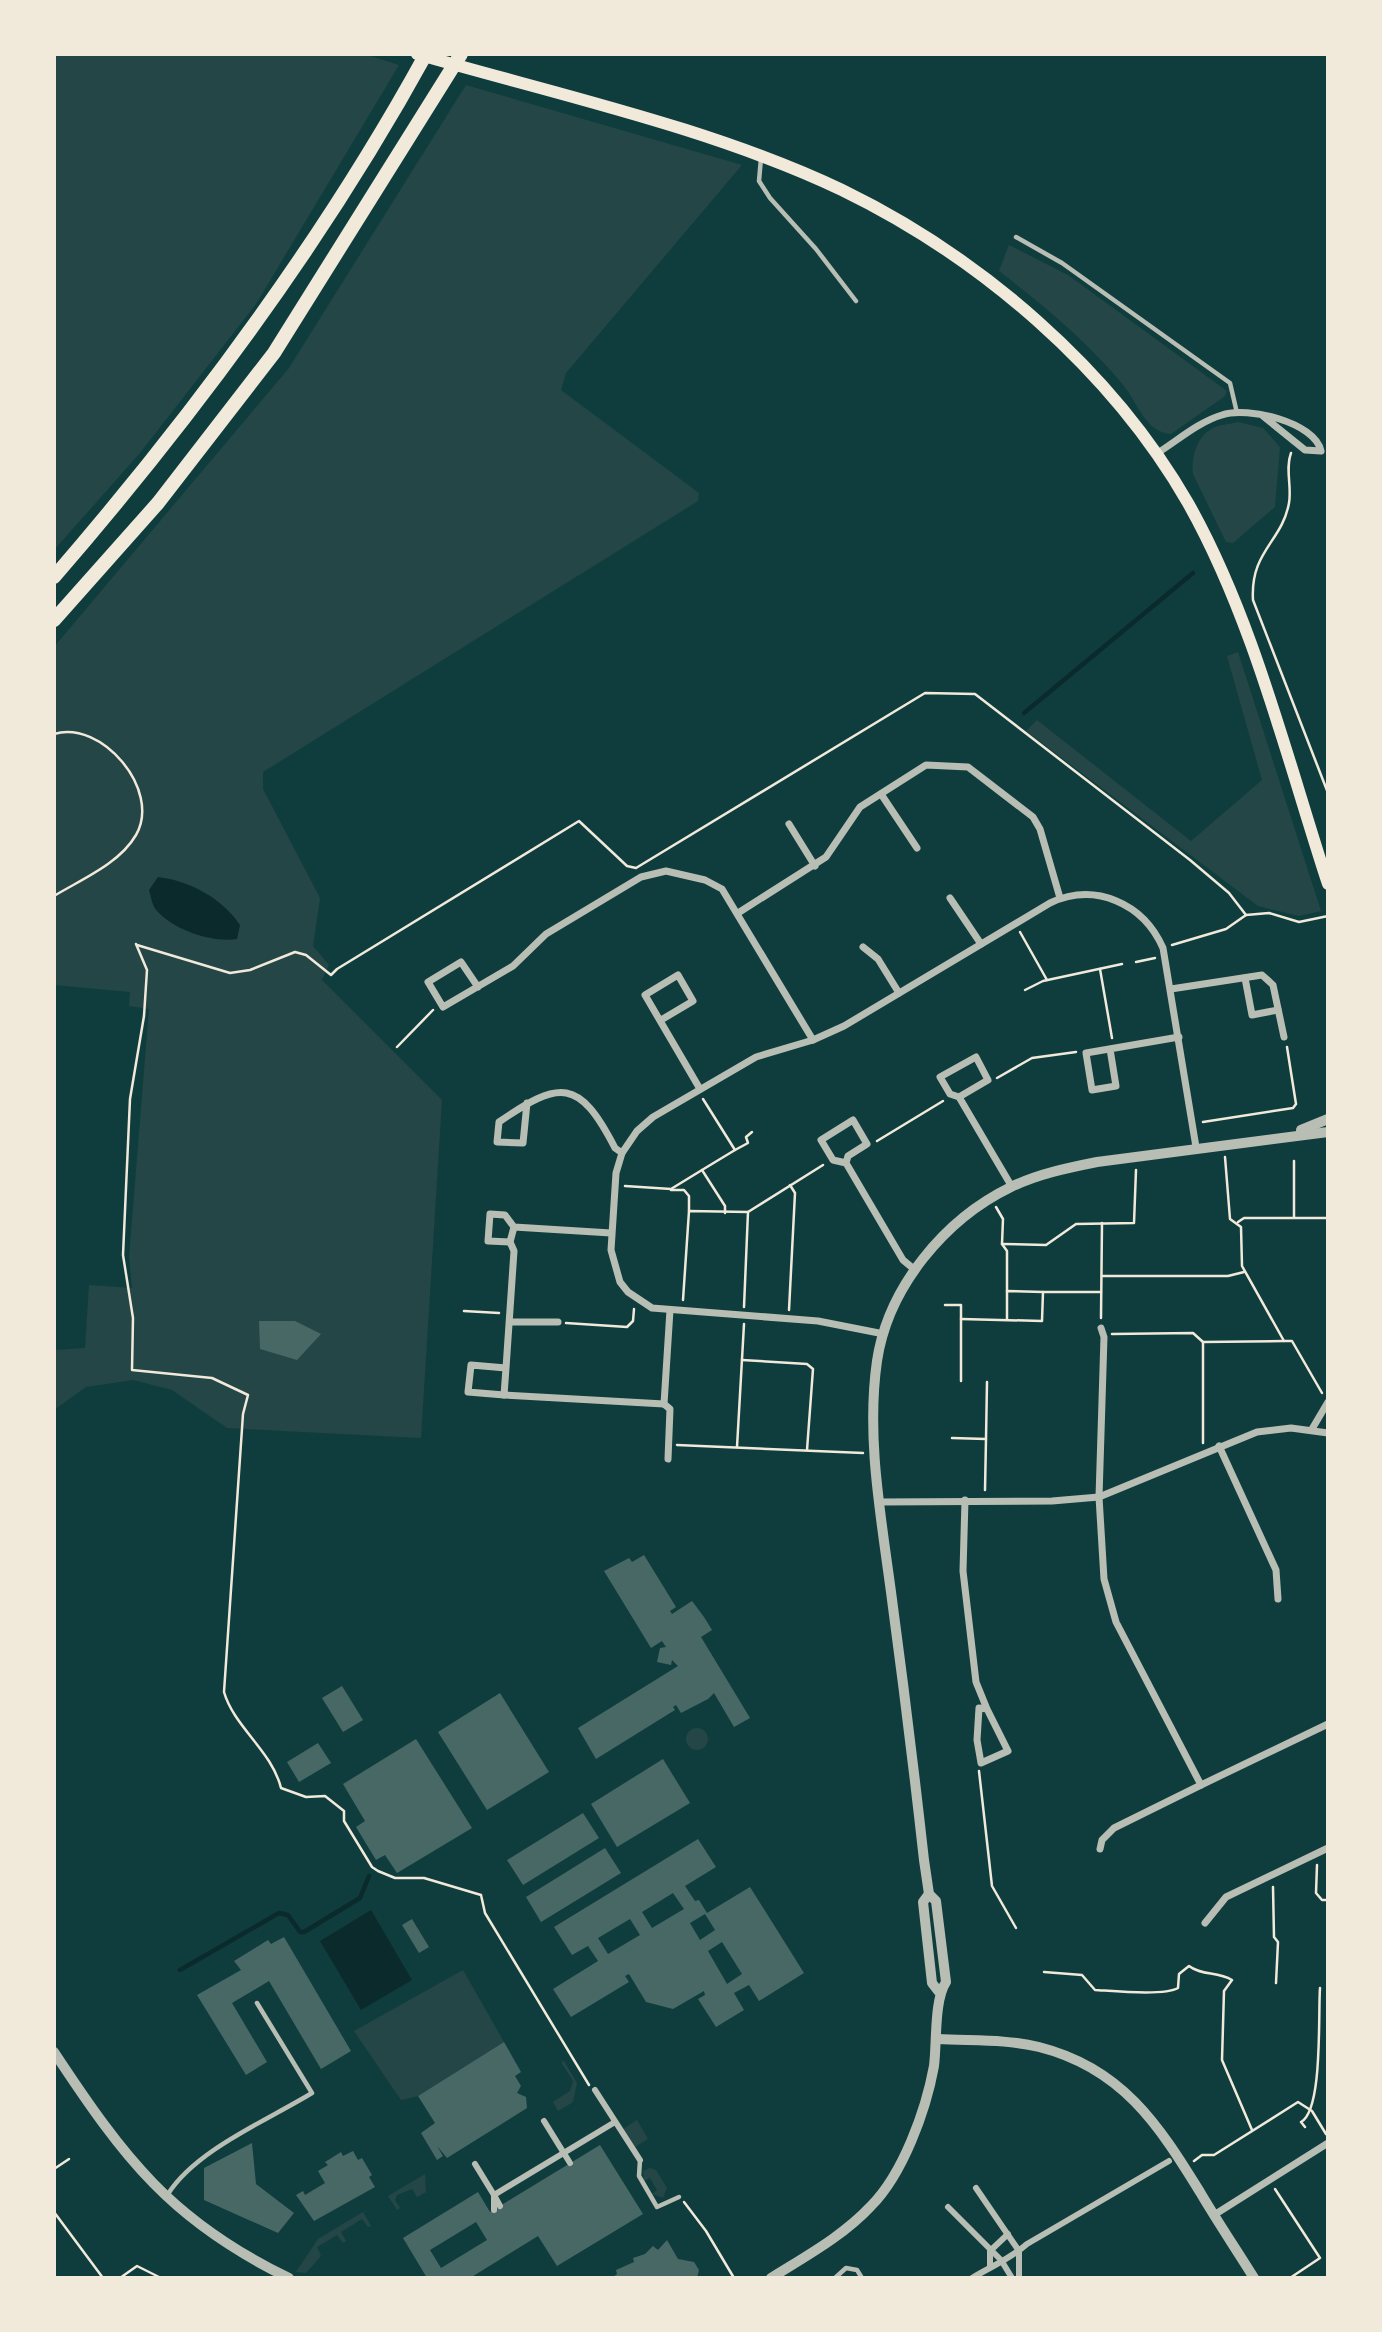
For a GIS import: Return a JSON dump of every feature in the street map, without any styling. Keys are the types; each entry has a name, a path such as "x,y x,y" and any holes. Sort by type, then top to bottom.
{"highway":[{"path":"54,577 138,480 253,331 403,97 426,54"},
{"path":"54,620 158,503 274,353 460,54"}],"main road":[{"path":"417,54 671,127 761,157 841,190 915,231 976,272 1041,323 1093,376 1156,455 1188,503 1251,647 1328,884"}],"street":[{"path":"1156,455 1209,420 1237,413 1264,416 1296,424 1317,439 1321,451 1306,450 1296,445 1264,416"},
{"path":"738,913 815,866 835,846 860,807 926,765 968,767 1033,817 1040,830 1060,898"},
{"path":"881,793 917,848"},
{"path":"789,824 815,866"},
{"path":"478,988 461,962 428,982 443,1007 478,988 513,966 545,934 641,877 657,872 677,873 715,884 729,897 813,1040"},
{"path":"884,1334 858,1327 788,1318 652,1308 628,1292 615,1272 611,1233 614,1185 622,1153 637,1131 653,1117 757,1057 813,1040 844,1026 1060,898 1091,894 1118,901 1149,924 1164,952 1196,1147"},
{"path":"950,898 981,944"},
{"path":"863,947 878,959 899,993"},
{"path":"661,1020 693,1000 678,975 645,995 700,1089"},
{"path":"1171,989 1262,975 1273,985 1284,1037"},
{"path":"1245,978 1252,1015 1278,1010"},
{"path":"1110,1049 1116,1086 1092,1090 1086,1053 1179,1037"},
{"path":"959,1097 988,1080 976,1057 940,1077 950,1094 959,1097 1012,1187"},
{"path":"527,1103 523,1143 498,1142 499,1122 527,1103 553,1092 568,1093 587,1104 615,1149 622,1153"},
{"path":"1288,1135 1328,1119"},
{"path":"846,1163 833,1160 821,1140 853,1120 867,1144 848,1156 846,1163 903,1260 915,1270"},
{"path":"771,2278 846,2229 880,2197 919,2122 930,2084 938,2039 939,1992 932,1983 923,1902 929,1894 875,1453 875,1379 884,1334 893,1310 915,1270 956,1224 990,1198 1012,1187 1060,1169 1134,1156 1328,1132"},
{"path":"510,1242 488,1241 490,1214 505,1215 514,1227 611,1233"},
{"path":"504,1395 514,1251 510,1242 514,1227"},
{"path":"664,1404 670,1310"},
{"path":"511,1318 558,1322"},
{"path":"1101,1328 1104,1337 1099,1497 1104,1579 1115,1622 1201,1785"},
{"path":"506,1368 471,1365 468,1392 664,1404 670,1409 668,1459"},
{"path":"1312,1429 1327,1402"},
{"path":"880,1502 1099,1497 1219,1446 1272,1429 1312,1429 1328,1433"},
{"path":"1219,1446 1276,1570 1278,1599"},
{"path":"965,1500 963,1572 979,1695 983,1709 1008,1751 981,1763 977,1740 983,1709"},
{"path":"1100,1849 1102,1840 1114,1828 1328,1724"},
{"path":"1205,1923 1226,1897 1328,1849"},
{"path":"938,2039 1037,2046 1097,2070 1123,2089 1149,2114 1254,2278"},
{"path":"54,2052 108,2133 166,2198 269,2274 289,2278"},
{"path":"595,2090 640,2160"},
{"path":"544,2121 570,2163"},
{"path":"494,2195 615,2122"},
{"path":"1214,2216 1328,2143"},
{"path":"972,2278 1000,2260 1012,2259 1019,2251 1169,2161"},
{"path":"475,2164 494,2195 497,2208"},
{"path":"976,2189 1019,2251 1019,2278"},
{"path":"948,2207 1000,2260 1013,2278"},
{"path":"990,2267 990,2251 1008,2234"}],"lane":[{"path":"761,157 759,181 770,198 816,249 856,301"},
{"path":"1016,237 1062,263 1230,383 1237,413"},
{"path":"166,2198 178,2179 202,2157 312,2094 257,2003"},
{"path":"640,2160 639,2176 657,2207 679,2197"},
{"path":"835,2278 846,2268 857,2270 862,2278"}],"path":[{"path":"1296,445 1288,462 1289,501 1286,512 1256,563 1252,579 1253,600 1328,793"},
{"path":"595,2090 584,2080 485,1913 481,1895 424,1878 395,1878 372,1867 344,1821 344,1811 325,1796 306,1797 281,1788 246,1726 230,1711 224,1692 243,1415 248,1395 212,1378 132,1370 133,1318 123,1255 130,1099 145,1016 147,970 136,946 230,973 250,970 295,952 306,956 331,975 579,821 627,866 636,868 925,693 975,694 1190,860 1229,893 1246,915"},
{"path":"54,734 63,732 101,742 139,786 144,811 136,835 110,863 54,896"},
{"path":"1136,962 1226,929 1246,915 1269,913 1299,922 1328,916"},
{"path":"1015,924 1047,980"},
{"path":"1025,990 1047,980 1122,964"},
{"path":"1100,968 1112,1039"},
{"path":"397,1046 434,1009 443,1007"},
{"path":"1192,1124 1293,1108 1296,1104 1284,1037"},
{"path":"988,1080 995,1080 1032,1058 1081,1051 1086,1053"},
{"path":"700,1089 734,1150"},
{"path":"867,1144 945,1100 959,1097"},
{"path":"671,1189 748,1143 746,1137 752,1132"},
{"path":"1225,1144 1230,1219 1238,1222 1241,1227 1244,1272 1284,1341"},
{"path":"1003,1244 1046,1245 1076,1224 1136,1221 1134,1156"},
{"path":"689,1211 748,1212 833,1160"},
{"path":"1294,1161 1294,1219"},
{"path":"702,1170 725,1206 725,1213"},
{"path":"614,1185 684,1190 689,1196 682,1311"},
{"path":"788,1318 795,1193 790,1185"},
{"path":"990,1198 1003,1219 1003,1244 1007,1251 1007,1320"},
{"path":"737,1447 748,1212"},
{"path":"1238,1222 1244,1218 1328,1219"},
{"path":"1101,1328 1102,1223"},
{"path":"1101,1276 1228,1276 1244,1272"},
{"path":"1007,1291 1101,1292"},
{"path":"961,1319 1042,1321 1043,1292"},
{"path":"558,1322 627,1326 633,1321 634,1308 639,1301"},
{"path":"945,1305 961,1305 961,1381"},
{"path":"464,1311 511,1318"},
{"path":"1104,1337 1115,1332 1192,1333 1203,1342 1292,1341 1327,1402"},
{"path":"1203,1342 1202,1440 1207,1451"},
{"path":"742,1360 807,1364 813,1369 807,1451"},
{"path":"985,1501 988,1381"},
{"path":"952,1438 986,1439"},
{"path":"668,1449 686,1444 875,1453"},
{"path":"981,1763 978,1781 992,1885 1016,1928"},
{"path":"1313,1855 1318,1867 1316,1893 1322,1900 1328,1900"},
{"path":"1274,1874 1274,1937 1278,1942 1276,1983"},
{"path":"1044,1972 1082,1975 1096,1990 1149,1993 1173,1992 1178,1988 1179,1974 1189,1966 1198,1973 1222,1974 1232,1980 1224,1991 1222,2060 1252,2130"},
{"path":"1305,2127 1301,2122 1312,2111 1317,2088 1320,1988"},
{"path":"1193,2161 1202,2155 1214,2155 1298,2102 1312,2111 1328,2137"},
{"path":"54,2169 69,2160"},
{"path":"1269,2180 1320,2258 1290,2278"},
{"path":"679,2197 706,2231 733,2276"},
{"path":"54,2212 103,2278"},
{"path":"120,2278 137,2266 161,2278"}],"shaded area":[{"path":"54,54 364,54 399,65 256,304 140,453 54,550"},
{"path":"466,85 742,165 566,373 561,390 699,493 698,501 263,772 263,789 320,898 313,946 329,965 322,980 442,1100 421,1438 227,1428 172,1390 133,1380 86,1387 54,1410 54,1350 85,1348 89,1285 132,1288 129,1257 149,1009 129,1006 130,992 54,985 54,647 289,368"},
{"path":"1009,245 1068,275 1227,391 1225,396 1171,434 1155,428 1143,416 1124,386 1095,354 999,271"},
{"path":"1238,422 1263,428 1280,447 1275,507 1233,543 1226,542 1193,474 1193,468 1196,449 1206,433 1217,426"},
{"path":"1238,652 1321,911 1299,916 1258,906 1026,731 1037,720 1191,841 1262,780 1227,656"},
{"path":"158,877 182,882 215,899 240,925 237,939 216,939 194,934 164,918 154,906 149,890"},
{"path":"697,1728 705,1731 708,1739 705,1747 697,1750 689,1747 686,1739 689,1731"},
{"path":"371,1910 412,1980 361,2010 320,1941"},
{"path":"463,1970 504,2042 418,2096 401,2100 354,2031"},
{"path":"564,2061 577,2083 573,2102 558,2111 553,2102 570,2091 573,2081 561,2062"},
{"path":"637,2120 648,2139 635,2147 623,2129"},
{"path":"650,2168 656,2170 667,2188 663,2198 652,2194 657,2190 650,2178 644,2181 643,2171"},
{"path":"425,2174 426,2192 417,2197 412,2189 397,2195 395,2200 400,2208 397,2210 388,2196"},
{"path":"363,2212 371,2226 368,2227 362,2219 341,2232 346,2241 343,2243 337,2235 317,2247 321,2256 306,2273 296,2272 318,2239"}],"building":[{"path":"259,1321 295,1321 321,1334 297,1360 260,1349"},
{"path":"644,1555 676,1607 670,1611 672,1614 692,1601 704,1617 712,1630 701,1637 750,1718 734,1727 714,1693 681,1713 676,1705 673,1707 675,1710 596,1759 578,1728 678,1666 672,1660 671,1665 657,1662 660,1648 666,1647 662,1641 651,1648 604,1571 629,1558 632,1562"},
{"path":"342,1686 363,1720 343,1732 322,1698"},
{"path":"500,1693 549,1772 487,1810 438,1732"},
{"path":"416,1739 472,1828 397,1873 385,1855 376,1860 356,1827 365,1821 343,1784"},
{"path":"318,1743 331,1763 299,1782 287,1762"},
{"path":"663,1759 690,1803 617,1847 591,1804"},
{"path":"583,1813 599,1838 523,1885 507,1860"},
{"path":"698,1839 716,1867 685,1886 695,1901 699,1900 707,1913 750,1887 804,1973 759,2001 749,1985 734,1993 744,2010 716,2027 698,1999 705,1995 704,1991 673,2009 646,2002 629,1974 625,1976 629,1982 571,2017 553,1989 598,1961 588,1946 572,1955 554,1927","holes":["673,1893 684,1909 652,1928 642,1912","705,1914 715,1930 700,1940 690,1923","630,1919 640,1935 608,1954 598,1938","722,1942 742,1974 727,1984 708,1951"]},
{"path":"605,1848 621,1873 541,1922 526,1897"},
{"path":"412,1919 429,1947 419,1953 402,1925"},
{"path":"284,1937 351,2051 321,2069 269,1981 232,2003 267,2062 246,2075 197,1995 241,1970 234,1961 268,1940 271,1944"},
{"path":"504,2042 521,2072 515,2076 521,2086 517,2093 526,2097 527,2108 447,2158 437,2146 443,2156 437,2160 421,2133 435,2123 418,2096"},
{"path":"252,2143 256,2184 294,2213 278,2233 204,2200 204,2168"},
{"path":"600,2145 643,2214 557,2266 538,2236 470,2278 427,2278 403,2238 478,2192 490,2212","holes":["476,2222 487,2240 441,2268 430,2250"]},
{"path":"353,2151 358,2160 362,2158 372,2175 369,2177 375,2187 314,2221 296,2195 303,2191 305,2195 325,2183 318,2171 328,2165 325,2162 341,2152 343,2156"},
{"path":"667,2240 678,2259 694,2262 699,2270 697,2278 612,2278 617,2274 616,2270 634,2262 633,2258 645,2254 653,2246 658,2250"}],"waterway":[{"path":"1024,713 1193,573"},
{"path":"180,1970 279,1913 288,1915 300,1932 304,1932 360,1898 369,1876"}]}
